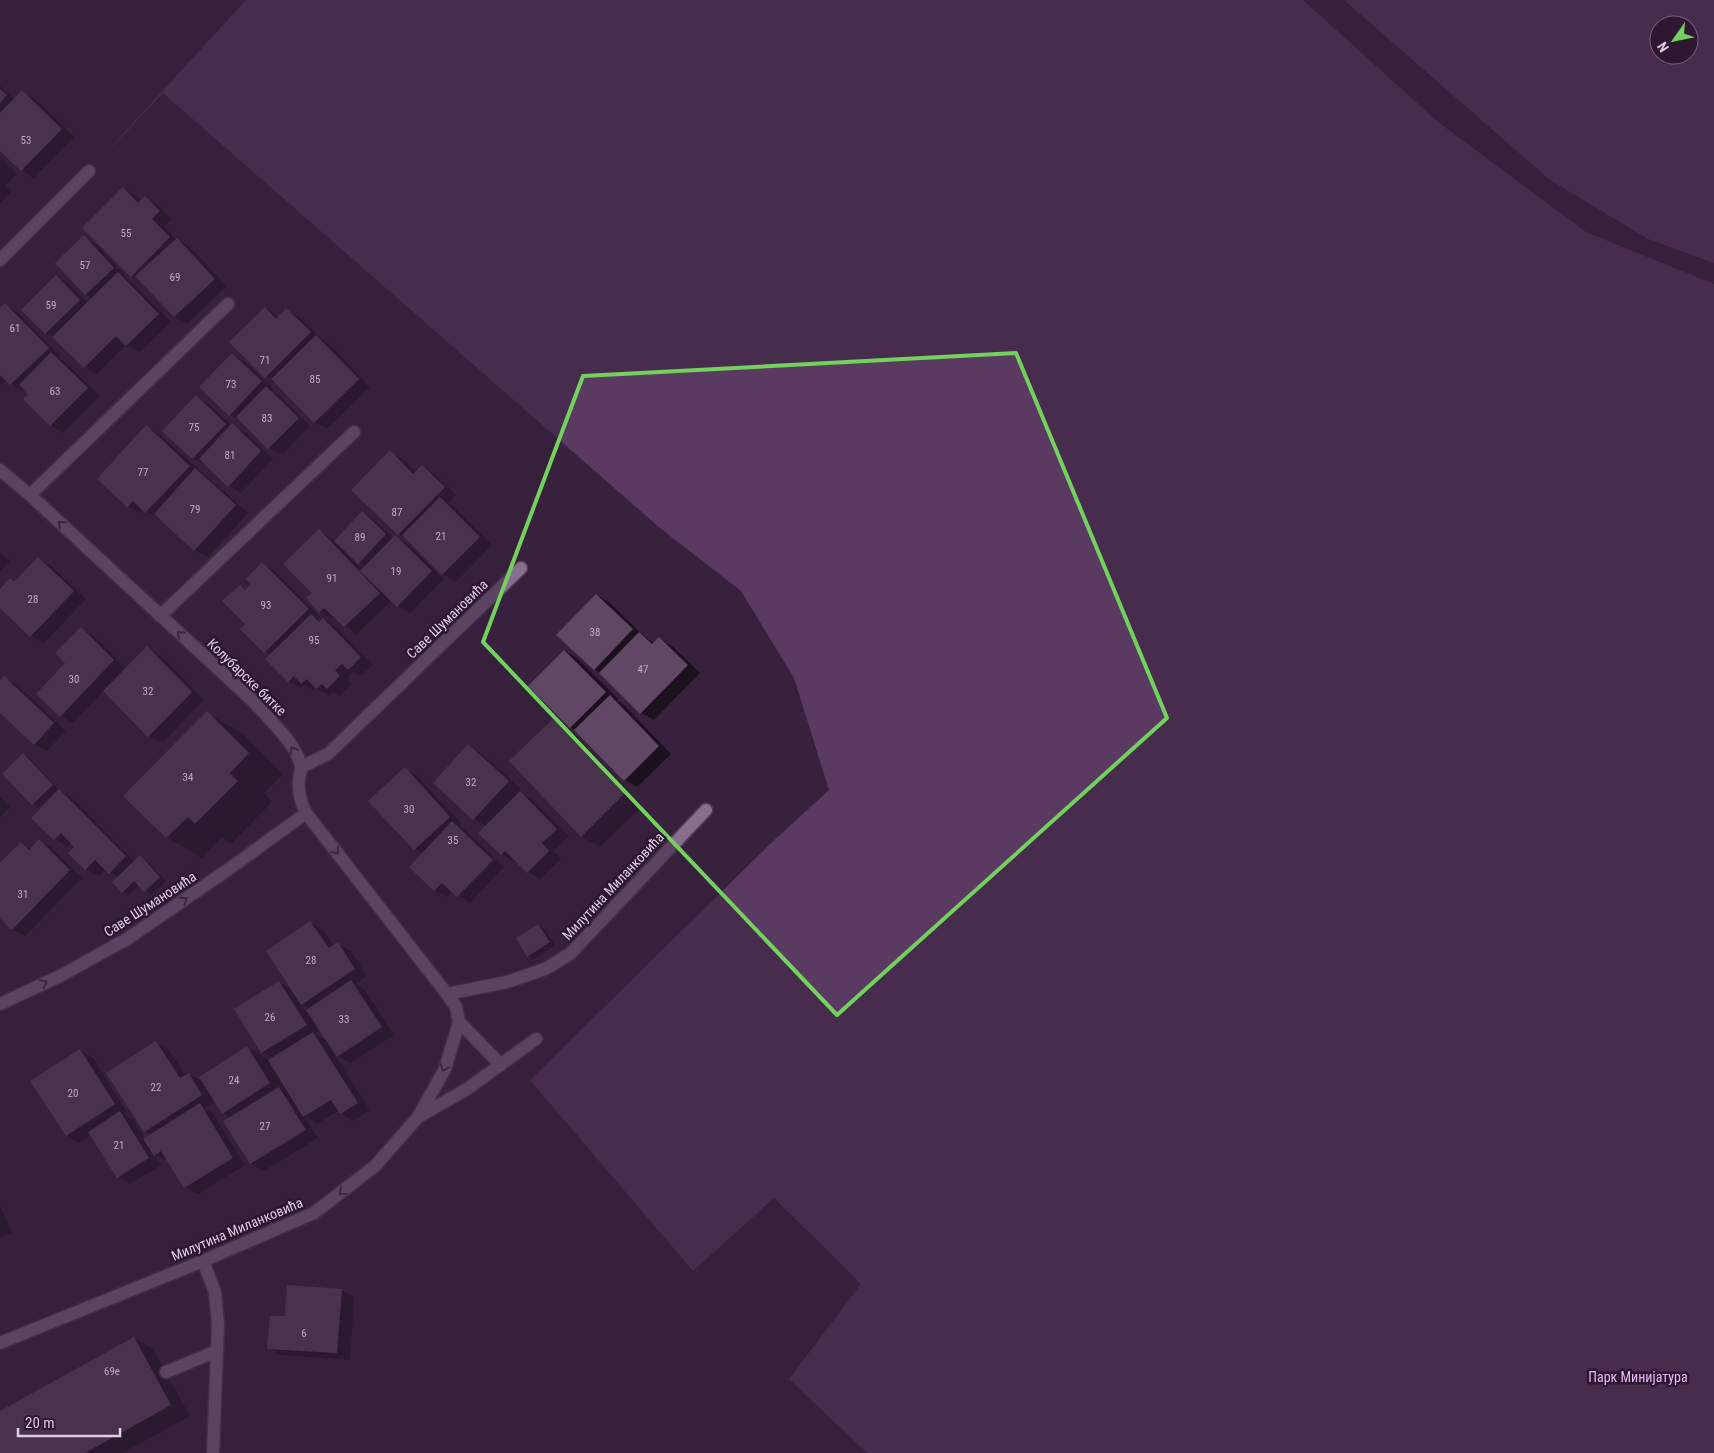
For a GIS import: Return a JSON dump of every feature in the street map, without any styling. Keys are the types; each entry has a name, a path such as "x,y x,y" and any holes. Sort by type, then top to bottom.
{"street":[{"path":"0,260 89,171"},
{"path":"30,495 228,304"},
{"path":"160,616 354,432"},
{"name":"Колубарске битке","path":"0,470 30,495 253,701 295,751 301,767"},
{"name":"Саве Шумановића","path":"301,767 328,754 522,568"},
{"path":"301,767 298,787 300,800 306,813 447,994 456,1007 459,1022 501,1065"},
{"name":"Милутина Миланковића","path":"447,994 507,982 545,969 570,954 706,810"},
{"name":"Саве Шумановића","path":"0,1004 60,976 127,939 306,813"},
{"name":"Милутина Миланковића","path":"0,1343 203,1261 314,1213 375,1166 418,1117 445,1069 459,1022"},
{"path":"418,1117 467,1089 536,1039"},
{"path":"203,1261 215,1292 218,1324 213,1453"},
{"path":"166,1372 217,1351"}],"highlighted area":[{"path":"1016,353 1167,718 837,1015 483,642 583,376"}],"green space":[{"name":"Парк Минијатура","path":"246,0 1303,0 1438,122 1586,232 1714,284 1714,1453 867,1453 789,1379 861,1284 774,1198 693,1271 530,1080 769,845 829,790 794,678 741,591 660,528 163,93 89,171"},
{"path":"1344,0 1714,0 1714,263 1648,239 1550,180"}],"building":[{"path":"0,89 7,95 0,103"},
{"path":"22,90 62,129 21,171 0,151 0,113"},
{"path":"123,187 138,203 145,196 160,211 152,219 170,237 131,277 82,228"},
{"path":"84,235 114,268 85,295 55,263"},
{"path":"177,238 215,279 174,317 135,276"},
{"path":"118,272 159,314 126,346 116,336 84,368 52,337"},
{"path":"56,275 80,300 45,334 21,310"},
{"path":"5,303 49,348 10,385 0,375 0,308"},
{"path":"265,307 276,319 286,308 311,332 265,378 229,342"},
{"path":"316,335 359,379 314,423 271,379"},
{"path":"51,352 88,388 50,426 23,399 28,394 19,385"},
{"path":"232,353 262,381 229,416 199,387"},
{"path":"266,386 299,418 268,449 236,417"},
{"path":"196,395 226,424 192,459 162,431"},
{"path":"232,423 261,451 228,487 199,459"},
{"path":"146,425 190,466 145,513 133,501 127,507 97,479"},
{"path":"390,450 413,474 422,465 445,487 398,535 351,490"},
{"path":"195,468 236,505 194,551 154,514"},
{"path":"440,497 480,537 442,575 402,535"},
{"path":"362,511 386,534 358,564 334,541"},
{"path":"319,529 380,593 344,627 324,608 319,613 306,598 312,593 283,564"},
{"path":"395,535 432,571 397,607 360,571"},
{"path":"38,557 74,591 30,637 0,608 0,589 10,578 14,582"},
{"path":"262,562 309,609 264,653 240,629 245,624 222,601 240,585 245,590 251,584 246,579"},
{"path":"596,594 633,629 594,670 556,635"},
{"path":"311,614 319,622 323,618 361,657 348,670 342,664 335,670 340,676 327,689 322,684 316,689 307,679 301,684 294,676 288,682 265,659"},
{"path":"81,627 114,660 60,717 36,694 65,663 55,653"},
{"path":"639,632 652,644 659,637 688,665 640,714 599,673"},
{"path":"147,646 192,692 148,737 103,691"},
{"path":"564,650 606,692 570,728 528,686"},
{"path":"4,676 54,723 34,745 0,713 0,681"},
{"path":"610,695 659,746 624,781 574,730"},
{"path":"207,711 249,753 230,773 238,781 195,824 188,817 166,838 123,796"},
{"path":"553,719 624,794 581,837 509,761"},
{"path":"468,744 509,781 473,820 433,783"},
{"path":"23,753 53,785 32,805 2,774"},
{"path":"405,767 450,817 414,850 368,801"},
{"path":"59,789 126,856 109,874 95,860 85,870 68,853 74,847 61,833 54,840 31,818"},
{"path":"520,791 557,829 542,843 549,851 527,873 505,851 501,855 478,833"},
{"path":"452,821 493,860 457,897 442,883 434,891 409,867"},
{"path":"39,839 70,870 12,930 0,918 0,863 21,842 29,850"},
{"path":"140,855 160,877 144,892 134,881 122,893 112,882"},
{"path":"310,921 329,948 338,942 355,969 301,1005 266,951"},
{"path":"538,924 550,942 527,957 516,938"},
{"path":"351,980 382,1027 337,1057 306,1010"},
{"path":"279,981 307,1025 261,1053 234,1009"},
{"path":"313,1032 358,1103 340,1114 331,1100 303,1117 268,1060"},
{"path":"156,1041 180,1078 189,1073 202,1095 144,1132 106,1073"},
{"path":"247,1046 270,1083 222,1114 199,1077"},
{"path":"80,1049 115,1104 66,1136 30,1081"},
{"path":"279,1087 306,1130 250,1164 223,1121"},
{"path":"200,1103 233,1158 184,1188 161,1151 154,1156 143,1139"},
{"path":"120,1111 149,1158 117,1178 88,1132"},
{"path":"287,1285 342,1289 337,1353 267,1349 270,1316 285,1316"},
{"path":"134,1337 171,1405 85,1453 0,1453 0,1411"}]}
